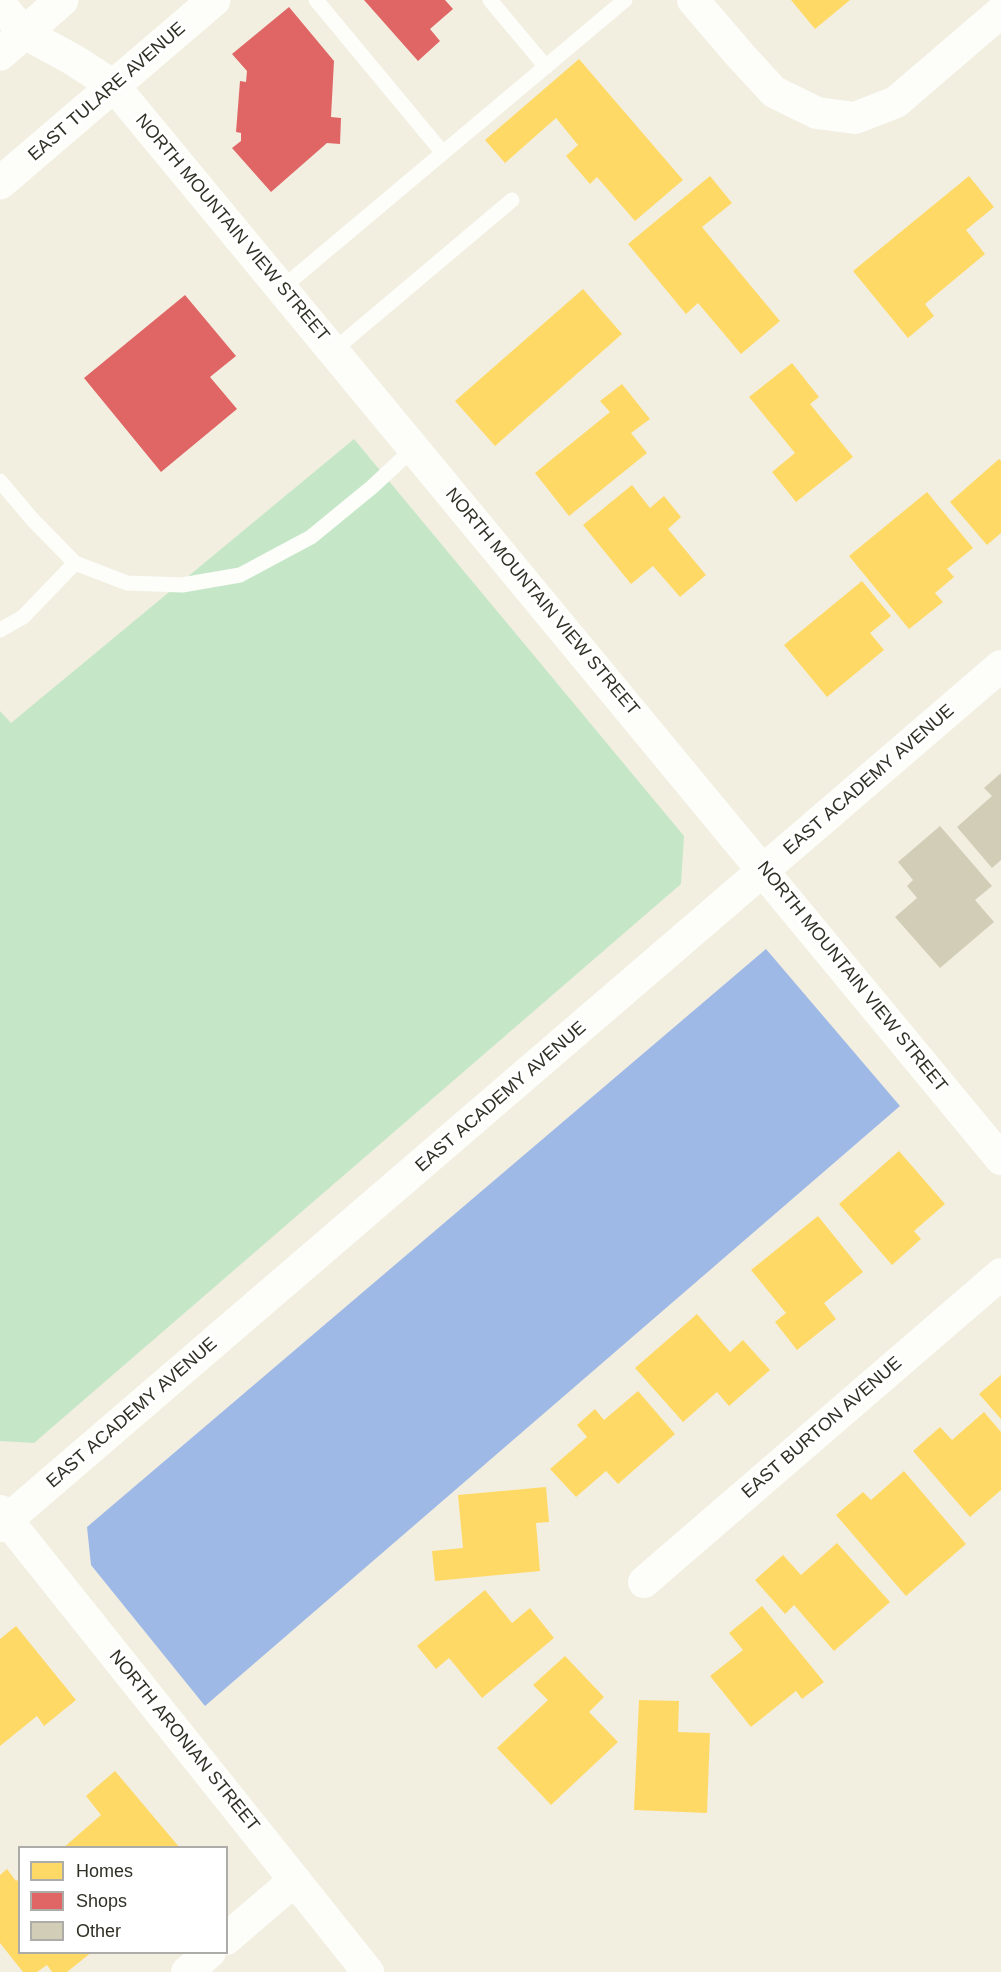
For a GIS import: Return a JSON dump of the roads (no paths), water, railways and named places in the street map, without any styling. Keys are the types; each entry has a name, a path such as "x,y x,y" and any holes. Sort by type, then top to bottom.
{"main road":[{"path":"12,43 62,0"},
{"name":"EAST TULARE AVENUE","path":"0,183 214,0"}],"street":[{"path":"693,0 774,92 817,113 855,118 896,102 1001,12"},
{"path":"0,4 12,43"},
{"name":"NORTH MOUNTAIN VIEW STREET","path":"12,43 72,59 114,86 1001,1158"},
{"name":"EAST ACADEMY AVENUE","path":"2,1519 1001,666"},
{"name":"EAST BURTON AVENUE","path":"644,1582 1001,1274"},
{"name":"NORTH ARONIAN STREET","path":"2,1519 368,1972"},
{"path":"228,1936 295,1881"},
{"path":"187,1972 209,1954"}],"lane":[{"path":"316,0 443,153"},
{"path":"490,0 546,67"},
{"path":"282,288 625,0"},
{"path":"334,350 512,200"},
{"path":"0,481 32,519 75,563 127,583 182,585 240,575 312,537 414,448"},
{"path":"0,630 23,617 75,563"}],"water":[{"path":"766,949 900,1106 205,1706 91,1565 87,1527"}]}
